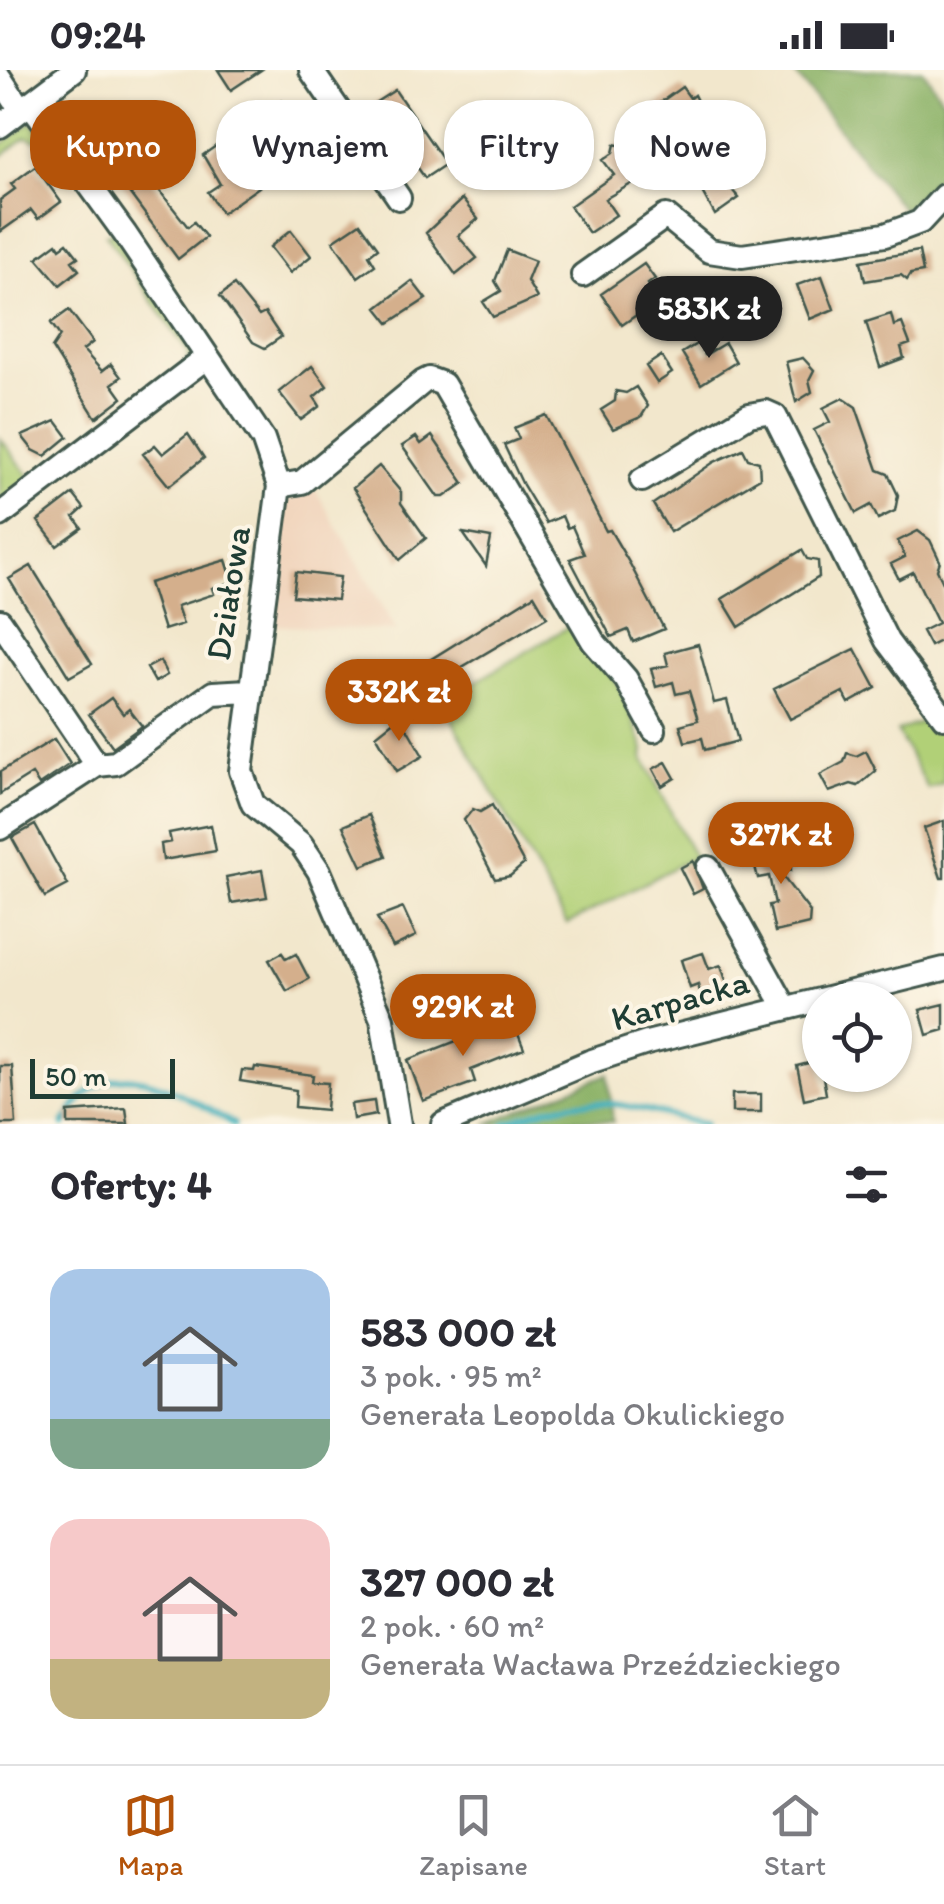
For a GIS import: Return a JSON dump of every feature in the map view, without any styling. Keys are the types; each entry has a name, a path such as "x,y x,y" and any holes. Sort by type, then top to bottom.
{"street":[{"path":"0,126 74,70"},
{"path":"311,70 399,198"},
{"name":"Działowa","path":"0,78 26,107 208,357 263,440 279,486 248,690 241,759 247,794 262,814 301,844 319,871 382,1019 399,1124"},
{"path":"583,275 666,216 709,252 742,256 885,236 920,222 944,196"},
{"path":"0,516 208,357"},
{"path":"279,486 302,482 423,382 443,384 593,641 626,679 654,730"},
{"path":"642,480 749,414 775,416 887,641 944,717"},
{"path":"0,621 98,765"},
{"path":"0,828 98,765 116,762 213,694 248,690"},
{"path":"708,868 784,1007"},
{"name":"Karpacka","path":"443,1124 589,1062 784,1007 944,969"}],"shaded area":[{"path":"314,487 397,631 265,625 284,501 304,496"}],"green space":[{"path":"792,70 923,70 944,101 944,170 904,211"},
{"path":"30,123 30,138 26,137 0,157 0,146"},
{"path":"114,232 196,351 186,364 188,352 106,234"},
{"path":"0,438 33,481 0,507"},
{"path":"575,623 622,691 644,749 643,758 694,857 567,924 442,702"},
{"path":"930,719 944,728 944,783 928,789 897,731"},
{"path":"608,1074 613,1122 486,1124"}],"building":[{"path":"218,70 261,70 231,90"},
{"path":"682,87 696,100 664,100"},
{"path":"395,90 402,100 379,100"},
{"path":"424,132 444,161 444,165 425,178"},
{"path":"216,146 216,177 203,155"},
{"path":"614,148 614,175 603,160"},
{"path":"30,170 30,190 52,190 61,202 38,219 31,210 0,232 0,200 15,189 11,184"},
{"path":"614,175 614,190 621,190 605,199 616,215 589,233 570,206"},
{"path":"216,187 216,190 255,190 222,213 208,192"},
{"path":"127,190 159,190 188,227 194,222 206,237 178,259"},
{"path":"701,190 732,190 739,198 715,215"},
{"path":"462,199 478,219 458,236 477,258 456,275 426,233"},
{"path":"360,223 378,248 369,255 375,265 358,277 333,241"},
{"path":"291,230 311,256 290,273 270,247"},
{"path":"57,243 60,248 67,243 78,257 72,261 79,270 60,285 37,258"},
{"path":"507,250 535,261 527,281 537,298 493,317 483,302 501,291 495,281"},
{"path":"919,251 923,272 911,274 907,280 901,275 865,281 861,261"},
{"path":"644,264 655,279 648,284 658,300 622,325 601,294"},
{"path":"822,276 834,309 810,319 797,285"},
{"path":"412,281 426,299 389,323 377,308"},
{"path":"234,285 259,316 265,313 281,337 265,348 253,342 220,296"},
{"path":"69,310 93,342 83,350 102,371 111,364 121,377 112,384 122,398 96,418 52,348 60,336 51,323"},
{"path":"891,314 894,326 902,323 910,344 901,347 904,358 880,367 866,322"},
{"path":"698,343 705,355 725,343 736,362 701,384 682,353"},
{"path":"661,356 672,373 657,383 646,366"},
{"path":"803,358 814,370 809,380 812,392 796,402 786,362"},
{"path":"312,366 327,386 314,397 320,406 301,420 279,392"},
{"path":"636,387 648,406 641,417 613,429 601,410 615,401 616,391 626,393"},
{"path":"843,398 856,407 878,470 888,474 898,495 895,511 878,519 871,505 856,513 814,430 830,422 823,408"},
{"path":"546,415 606,531 610,530 664,629 633,642 628,630 611,637 570,559 584,554 572,526 567,528 562,516 546,523 523,485 504,445 519,439 514,428"},
{"path":"56,421 68,437 45,456 33,450 22,436"},
{"path":"188,434 204,458 169,486 143,454 155,445 163,454"},
{"path":"432,436 464,483 444,497 438,497 402,446 416,437 421,444"},
{"path":"743,449 748,459 759,462 760,478 670,532 653,504 714,462"},
{"path":"379,466 401,492 401,503 426,538 400,560 353,488"},
{"path":"73,494 84,508 74,517 82,528 57,546 38,521"},
{"path":"918,531 930,540 940,561 937,570 944,585 944,639 930,646 922,631 938,623 913,572 899,579 891,564 905,557 898,541"},
{"path":"463,533 491,538 486,566"},
{"path":"802,550 807,559 818,561 819,577 739,627 722,599"},
{"path":"226,560 233,582 212,588 214,594 177,606 183,624 164,630 149,583"},
{"path":"31,566 92,664 69,677 9,579"},
{"path":"296,572 340,577 337,600 293,596"},
{"path":"534,595 547,617 440,680 428,661"},
{"path":"698,644 714,703 727,700 738,741 705,750 702,738 685,742 680,725 698,720 689,691 676,694 673,682 656,687 651,669 668,665 665,653"},
{"path":"855,649 876,688 849,703 843,692 790,719 774,689"},
{"path":"160,661 167,675 155,682 147,668"},
{"path":"111,698 123,714 129,709 142,726 113,747 89,714"},
{"path":"400,716 423,756 397,771 376,735"},
{"path":"54,739 70,764 39,785 32,774 0,794 0,772"},
{"path":"866,751 876,771 858,786 851,784 829,792 820,775 844,762 847,753 856,756"},
{"path":"666,762 675,778 662,786 653,769"},
{"path":"492,805 524,864 510,876 495,879 464,820 473,809 480,812"},
{"path":"369,815 386,856 362,866 343,826"},
{"path":"944,821 944,878 941,878 924,828"},
{"path":"35,825 68,885 45,897 12,838"},
{"path":"211,825 216,851 163,860 161,844 171,842 169,833"},
{"path":"785,843 790,846 791,870 780,873 810,912 809,924 775,932 769,905 775,904 769,876 758,878 751,851"},
{"path":"693,861 703,889 693,894 680,868"},
{"path":"262,870 267,897 231,903 226,877"},
{"path":"403,908 416,936 393,947 377,918"},
{"path":"282,953 286,959 296,954 309,979 287,991 269,960"},
{"path":"703,953 709,969 721,965 729,990 702,999 698,985 690,988 681,960"},
{"path":"944,1004 944,1030 927,1035 920,1010"},
{"path":"512,1019 524,1049 471,1070 475,1082 423,1101 408,1060"},
{"path":"0,1066 12,1066 16,1124 0,1124"},
{"path":"255,1067 313,1075 312,1082 328,1083 326,1110 295,1107 296,1090 240,1081 242,1070 254,1071"},
{"path":"803,1092 826,1092 826,1094 804,1099"},
{"path":"732,1094 761,1094 761,1112 732,1112"},
{"path":"374,1101 376,1115 353,1119 351,1104"},
{"path":"126,1108 128,1124 68,1124 68,1112"}],"waterway":[{"path":"64,1124 81,1099 101,1084 121,1079 165,1087 234,1124"},
{"path":"505,1124 534,1113 583,1103 627,1106 705,1124"}]}
